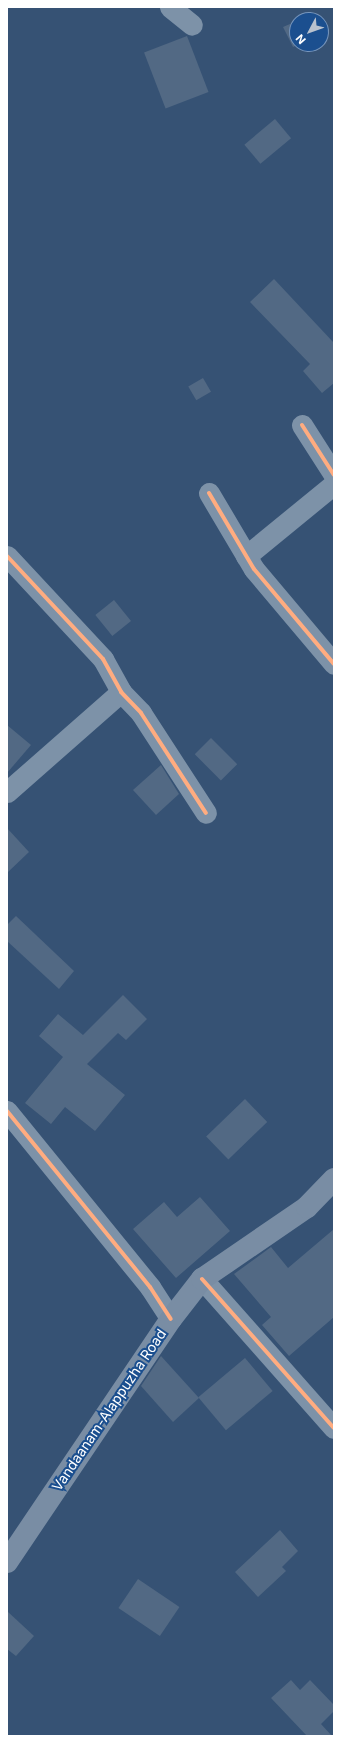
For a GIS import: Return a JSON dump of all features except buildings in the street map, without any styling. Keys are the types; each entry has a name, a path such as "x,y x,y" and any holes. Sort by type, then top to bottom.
{"main road":[{"name":"Vandaanam-Alappuzha Road","path":"7,1562 170,1319 202,1279 307,1207 334,1180"}],"street":[{"path":"170,7 192,25"},
{"path":"302,425 334,475"},
{"path":"246,556 334,484"},
{"path":"209,493 246,556 334,664"},
{"path":"7,556 103,659 121,692 141,713 206,813"},
{"path":"7,792 121,692"},
{"path":"7,1111 150,1287 170,1319"},
{"path":"202,1279 334,1428"}],"cycle path":[{"path":"302,425 334,475"},
{"path":"209,493 254,569 334,664"},
{"path":"7,556 103,659 121,692 141,713 206,813"},
{"path":"7,1111 150,1287 171,1319"},
{"path":"202,1279 334,1428"}]}
